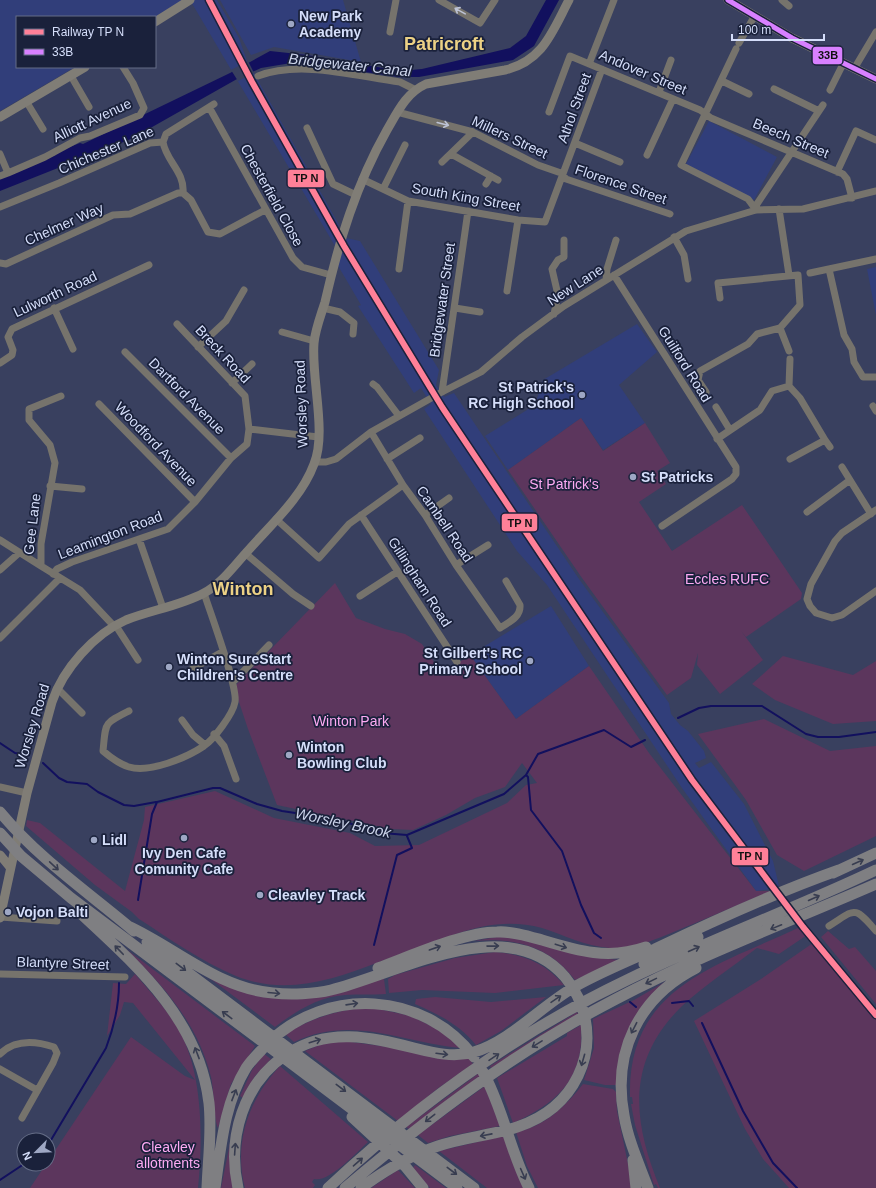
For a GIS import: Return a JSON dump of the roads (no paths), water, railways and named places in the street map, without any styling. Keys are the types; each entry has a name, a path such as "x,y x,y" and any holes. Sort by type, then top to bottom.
{"highway":[{"path":"0,812 25,840 65,876 262,1035"},
{"path":"2,835 21,856 44,876 153,984 174,1010 189,1034 201,1065 209,1103 210,1131 207,1188"},
{"path":"592,998 605,986 647,962 876,853"},
{"path":"238,1188 235,1170 235,1144 244,1106 254,1087 264,1073 276,1062 297,1048 321,1039 350,1036 372,1038 440,1054 457,1055 473,1052 501,1039 577,986 690,932 813,879 839,870"},
{"path":"328,1188 401,1126 515,1042 592,998 697,947 804,903 876,870"},
{"path":"44,876 262,1035 419,1160 457,1188"},
{"path":"345,1188 442,1108 522,1053 626,994 702,958 876,884"},
{"path":"128,926 146,934 208,971 244,988 281,994 329,991 449,953 488,946 509,946 526,951 541,958 560,971 575,991 586,1022 586,1046 581,1069 568,1092 548,1111 532,1121 509,1130 449,1143 427,1151 383,1173 362,1188"},
{"path":"320,991 344,980 456,940 484,933 498,932 520,934 582,952 605,954 636,950 690,932"},
{"path":"648,1188 632,1146 624,1116 621,1089 626,1048 632,1033 651,1002 673,981 738,943"},
{"path":"215,1188 229,1108 241,1077 259,1052 281,1031 297,1020 323,1010 352,1003 393,1005 415,1012 433,1021 463,1044 476,1059 488,1082 529,1188"},
{"path":"295,1060 303,1073 381,1130 430,1154 474,1188"},
{"path":"381,1130 405,1166 423,1188"},
{"path":"632,1146 636,1188"}],"main road":[{"path":"156,21 190,0"},
{"path":"414,89 426,84 517,67 528,62 545,44 569,0"},
{"path":"730,1 754,17 843,64 876,79"},
{"path":"0,116 83,68"},
{"name":"Worsley Road","path":"0,917 27,793 57,688 74,661 114,626 204,593 219,582 302,488 315,462 318,437 313,364 314,341 342,231 362,179 378,146 397,112 414,89"},
{"path":"0,855 10,867"}],"street":[{"path":"390,32 396,0"},
{"path":"439,0 480,23 495,0"},
{"path":"588,64 614,0"},
{"path":"782,0 789,6"},
{"path":"754,17 738,46 681,165 748,199 755,208 821,108 781,95 774,89"},
{"path":"854,69 876,32"},
{"name":"Andover Street","path":"549,112 570,56 659,92 706,114"},
{"path":"659,92 671,60"},
{"path":"830,90 843,64"},
{"name":"Alliott Avenue","path":"0,176 45,157 80,138 90,136 140,115 144,108 133,83 124,68"},
{"path":"258,76 274,70 308,69 400,82 414,89"},
{"name":"Athol Street","path":"545,222 602,69"},
{"path":"71,76 89,107"},
{"path":"722,81 749,94"},
{"path":"647,155 673,99"},
{"path":"26,101 43,129"},
{"name":"Chichester Lane","path":"0,207 59,183 150,142 163,142 166,134 211,106"},
{"name":"Chesterfield Close","path":"211,106 265,210 296,263 307,269 331,275"},
{"name":"Millers Street","path":"397,112 473,132 538,165 561,174 563,177"},
{"name":"Beech Street","path":"706,114 711,118 846,176 852,198"},
{"path":"307,128 333,184 356,195"},
{"path":"837,172 856,131 876,140"},
{"path":"442,162 473,132"},
{"path":"163,142 165,149 183,178 183,193 191,200 205,228 215,235 220,234 265,210"},
{"path":"575,144 620,162"},
{"path":"383,189 405,146"},
{"path":"0,154 8,173"},
{"path":"451,154 498,180"},
{"path":"486,184 491,176"},
{"name":"Florence Street","path":"563,177 670,214"},
{"name":"South King Street","path":"362,179 408,201 518,220 545,222"},
{"name":"New Lane","path":"315,462 326,462 336,459 371,432 481,372 522,337 554,314 674,237 686,231 755,208 779,209 816,207 876,191"},
{"name":"Chelmer Way","path":"0,263 6,264 113,215 130,214 178,193 183,193"},
{"path":"399,269 408,201"},
{"path":"779,209 789,276"},
{"name":"Bridgewater Street","path":"442,392 468,211"},
{"path":"507,291 518,220"},
{"path":"674,237 684,255 688,279"},
{"path":"554,314 558,295 552,269 558,260 564,257 564,240"},
{"path":"606,280 607,269 616,240"},
{"path":"810,273 876,259"},
{"name":"Lulworth Road","path":"0,363 12,355 13,350 8,337 10,330 54,308 149,265"},
{"path":"829,269 844,335 852,349 854,362 863,377 876,377"},
{"name":"Guilford Road","path":"614,275 736,467 736,474 732,478 662,526"},
{"path":"706,392 698,380 700,371 748,344 757,334 780,328 800,305 798,275 718,283 720,298"},
{"path":"198,347 226,321 244,290"},
{"path":"54,308 73,349"},
{"path":"323,308 340,312 354,323 352,334"},
{"path":"455,308 480,312"},
{"name":"Breck Road","path":"177,324 245,396 249,429"},
{"path":"780,328 790,355 790,386 800,398 830,447"},
{"path":"282,332 314,341"},
{"name":"Dartford Avenue","path":"125,352 231,458"},
{"path":"232,383 252,364"},
{"path":"373,384 377,387 399,416"},
{"path":"717,438 760,410 772,391 790,386"},
{"name":"Gee Lane","path":"61,396 29,409 29,420 50,445 55,463 41,544 40,566 80,590 118,629 138,660"},
{"name":"Woodford Avenue","path":"99,404 195,502"},
{"path":"716,407 730,430"},
{"path":"249,429 318,437"},
{"name":"Leamington Road","path":"53,574 57,569 72,562 168,529 195,502 231,458 247,444 249,429"},
{"name":"Cambell Road","path":"371,432 403,485 425,514 456,565 500,628 518,616 520,609 520,605 506,581"},
{"path":"387,459 420,438"},
{"path":"790,459 825,440"},
{"path":"842,467 874,512 842,533 835,541 811,584 807,599 810,606 816,613 824,617 832,618 842,615 876,591"},
{"path":"807,512 850,480"},
{"path":"276,519 319,558 349,524 403,485"},
{"name":"Gee Lane","path":"50,486 82,489"},
{"path":"425,514 449,498"},
{"name":"Gillingham Road","path":"361,515 457,662"},
{"path":"139,539 163,608"},
{"path":"0,540 40,566"},
{"path":"456,565 488,545"},
{"path":"0,570 19,552"},
{"path":"245,553 293,594 311,606"},
{"path":"360,596 397,572"},
{"path":"0,638 60,578"},
{"path":"129,711 110,720 105,726 103,751 110,757 129,767 150,767 177,761 205,745 224,724 235,701 233,682 204,593"},
{"path":"233,682 269,645"},
{"path":"192,669 222,652"},
{"path":"57,688 82,713"},
{"path":"182,720 193,735 205,745"},
{"path":"214,734 224,746 236,779"},
{"path":"0,787 27,793"},
{"path":"829,926 847,913 856,912 866,919 876,931"},
{"path":"0,917 57,921"},
{"name":"Blantyre Street","path":"0,974 125,977"},
{"path":"0,1054 8,1047 19,1042 44,1044 54,1047 57,1053 54,1063 22,1118"},
{"path":"0,1068 37,1090"}],"water":[{"name":"Bridgewater Canal","path":"546,0 559,0 534,46 513,60 419,77 399,77 297,62 261,68 237,79 131,139 0,191 0,179 56,155 57,152 80,143 83,144 230,73 270,51 307,55 389,69 422,69 510,48 526,36"}],"waterway":[{"name":"Worsley Brook","path":"678,718 699,708 711,706 762,706 806,734 818,737 839,737 876,732"},
{"name":"Worsley Brook","path":"138,900 152,814 157,802 213,788 220,788 257,804 282,811 335,819 382,833 407,835 504,794 526,775 538,754 604,730 631,747 645,740"},
{"path":"0,743 15,753 29,755"},
{"path":"43,763 59,778 67,782 87,784 98,792 124,805 134,806 156,802"},
{"path":"526,775 528,777 531,810 562,851 581,905 594,933 601,938"},
{"path":"374,945 397,855 412,848 407,836"},
{"name":"Worsley Brook","path":"56,1132 106,1048 116,1016 119,983"},
{"path":"672,1003 689,1001 693,1006"},
{"path":"630,1002 636,1007"},
{"path":"702,1023 743,1111 773,1163 797,1188"},
{"name":"Worsley Brook","path":"0,1180 16,1169"}],"place":[{"name":"New Park Academy","path":"291,24"},
{"name":"St Patrick's RC High School","path":"582,395"},
{"name":"St Patricks","path":"633,477"},
{"name":"St Gilbert's RC Primary School","path":"530,661"},
{"name":"Winton SureStart Children's Centre","path":"169,667"},
{"name":"Winton Bowling Club","path":"289,755"},
{"name":"Ivy Den Cafe Comunity Cafe","path":"184,838"},
{"name":"Lidl","path":"94,840"},
{"name":"Cleavley Track","path":"260,895"},
{"name":"Vojon Balti","path":"8,912"}],"district":[{"name":"Patricroft","path":"444,44"},
{"name":"Winton","path":"243,589"}],"park label":[{"name":"St Patrick's","path":"564,484"},
{"name":"Eccles RUFC","path":"727,579"},
{"name":"Winton Park","path":"351,721"},
{"name":"Cleavley allotments","path":"168,1156"}]}
